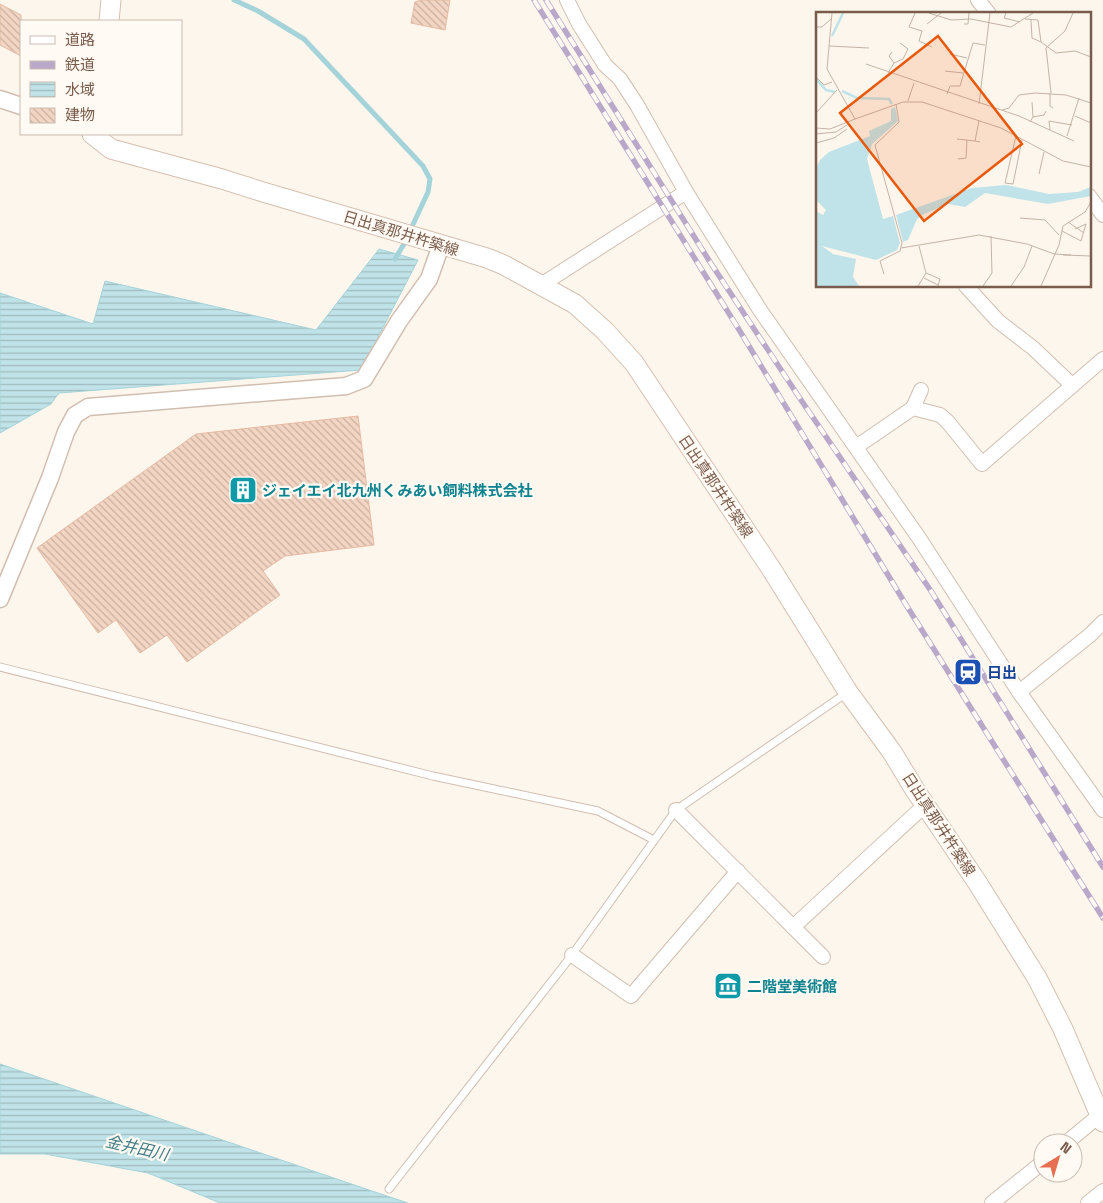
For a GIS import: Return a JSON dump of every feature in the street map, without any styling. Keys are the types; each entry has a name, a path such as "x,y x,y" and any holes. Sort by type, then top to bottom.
{"main road":[{"path":"109,20 111,0"},
{"name":"日出真那井杵築線","path":"93,135 111,149 222,179 504,265 575,304 605,331 634,363 772,570 848,692 892,752 977,882 1036,978 1062,1030 1101,1119"}],"street":[{"path":"567,0 579,24 605,64 620,79 637,105 686,192 760,310 919,538 1019,692 1103,810"},
{"path":"978,0 987,12"},
{"path":"0,99 20,106"},
{"path":"541,286 686,192"},
{"path":"1090,197 1103,215"},
{"path":"0,599 50,478 66,432 75,415 88,406 346,386 364,379 399,321 428,279 441,245"},
{"path":"968,288 998,321 1032,348 1072,385"},
{"path":"914,408 940,415 982,464 1103,359"},
{"path":"856,447 914,408 921,390"},
{"path":"1019,692 1090,635 1103,622"},
{"path":"793,927 925,805"},
{"path":"676,810 823,957"},
{"path":"572,955 631,996 738,871"},
{"path":"1081,1133 1101,1119"},
{"path":"992,1203 1033,1170"},
{"path":"1088,1203 1103,1191"}],"lane":[{"path":"0,667 433,776 598,811 654,840"},
{"path":"389,1189 572,955 676,810 848,692"}],"water":[{"path":"379,249 418,260 361,370 59,393 51,404 0,433 0,293 93,324 105,281 316,330"},
{"name":"金井田川","path":"0,1064 408,1203 220,1203 148,1173 45,1154 0,1154"}],"building":[{"path":"421,0 450,0 445,30 411,23 415,2"},
{"path":"0,4 21,15 20,55 0,45"},
{"name":"ジェイエイ北九州くみあい飼料株式会社","path":"358,416 374,545 285,556 263,571 280,595 187,662 167,635 140,653 116,620 98,633 37,548 196,434"}],"waterway":[{"path":"234,0 258,11 304,39 423,166 430,179 428,192 410,231"},
{"path":"395,259 407,239"}],"railway":[{"path":"534,0 738,328 908,608 1103,918"},
{"path":"546,0 710,262 931,591 1103,867"}],"place":[{"name":"ジェイエイ北九州くみあい飼料株式会社","path":"243,490"},
{"name":"日出","path":"968,672"},
{"name":"二階堂美術館","path":"728,986"}]}
